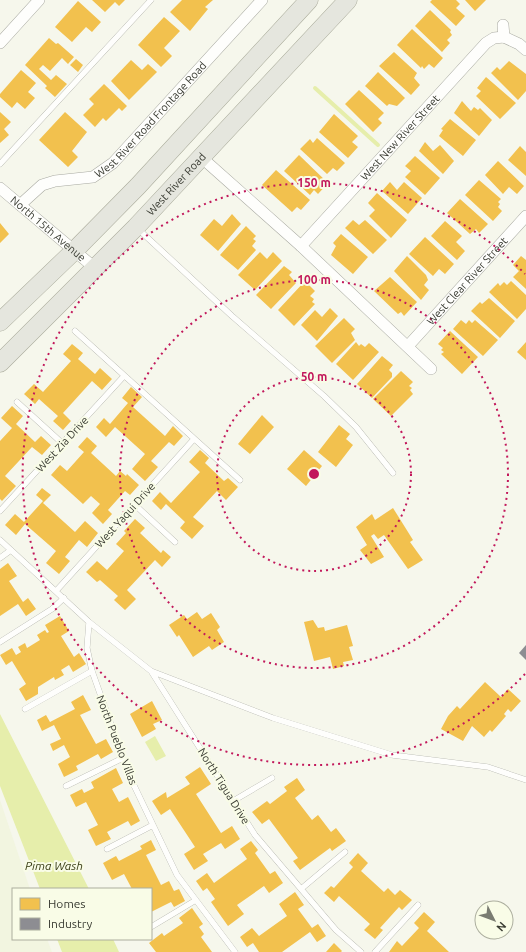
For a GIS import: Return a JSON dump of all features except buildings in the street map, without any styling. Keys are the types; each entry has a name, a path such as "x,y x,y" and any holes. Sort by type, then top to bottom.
{"main road":[{"path":"0,322 74,251 138,186 309,0"},
{"name":"West River Road","path":"0,363 96,269 348,0"}],"street":[{"path":"0,43 39,0"},
{"name":"West River Road Frontage Road","path":"20,205 42,185 55,181 93,178 113,163 262,0"},
{"path":"503,25 504,37 519,44 526,50"},
{"name":"West New River Street","path":"301,246 486,43 494,38 504,37"},
{"path":"201,157 301,246 431,369"},
{"name":"North 15th Avenue","path":"0,188 96,269"},
{"name":"West Clear River Street","path":"408,346 526,216"}],"lane":[{"path":"0,164 151,0"},
{"path":"136,227 226,311 356,427 393,473"},
{"path":"75,331 240,480"},
{"name":"West Zia Drive","path":"0,511 124,376"},
{"path":"17,402 62,443"},
{"name":"West Yaqui Drive","path":"56,591 194,439"},
{"path":"134,504 175,542"},
{"path":"0,540 89,622"},
{"path":"0,558 11,550"},
{"path":"0,642 52,609 64,598"},
{"name":"North Tigua Drive","path":"89,622 151,671 255,835 336,930 361,952"},
{"name":"North Pueblo Villas","path":"89,622 87,648 92,671 123,758 177,875 235,952"},
{"path":"26,710 92,671"},
{"path":"151,671 273,718 392,755 488,766 526,780"},
{"path":"66,786 123,758"},
{"path":"233,801 272,778"},
{"path":"107,849 153,825"},
{"path":"301,889 346,852"},
{"path":"152,926 196,900"},
{"path":"375,952 418,905"}],"shaded area":[{"path":"0,800 30,888 12,888 12,940 47,940 52,952 0,952"}],"water":[{"name":"Pima Wash","path":"0,714 88,888 40,888 0,786"},
{"path":"155,736 166,756 156,761 145,742"},
{"path":"57,940 113,940 119,952 62,952"}],"waterway":[{"path":"315,88 378,145"}]}
